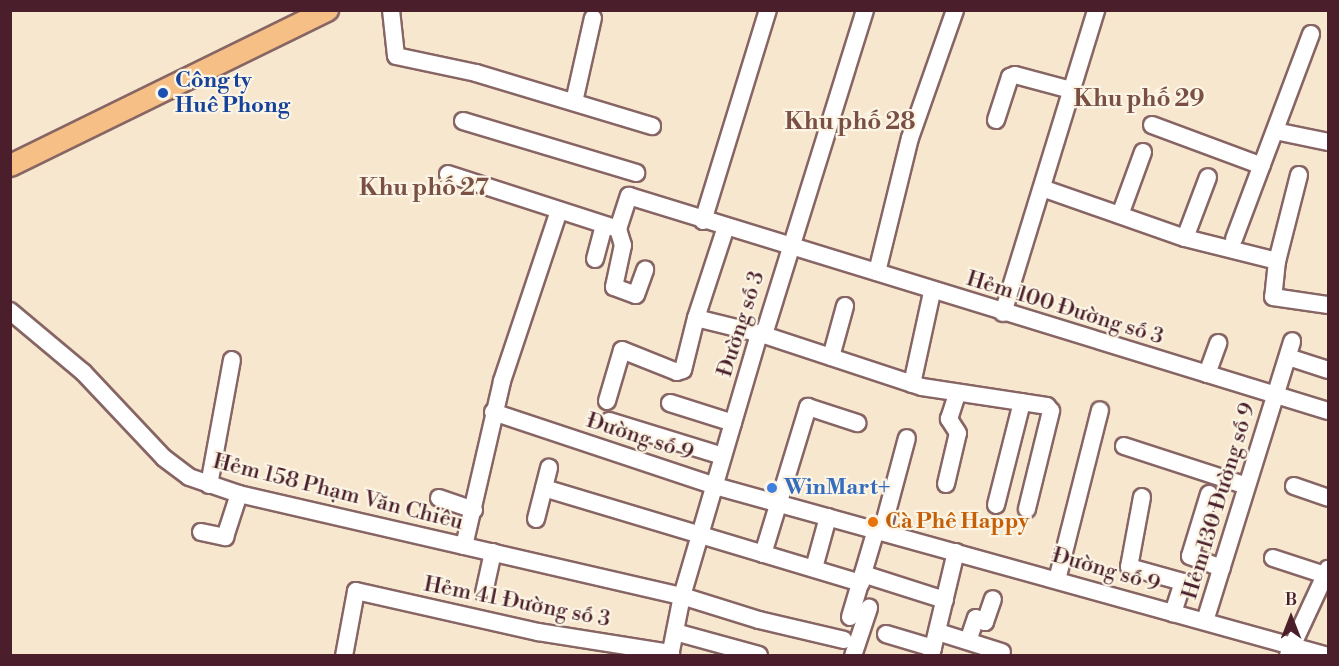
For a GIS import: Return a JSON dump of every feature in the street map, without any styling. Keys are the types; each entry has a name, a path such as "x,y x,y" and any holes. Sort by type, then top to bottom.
{"main road":[{"path":"10,165 327,10"}],"street":[{"path":"391,10 396,56 476,72 652,126"},
{"path":"703,221 768,10"},
{"name":"Đường số 3","path":"670,654 682,596 723,456 761,334 766,328 790,244 865,10"},
{"path":"877,272 910,138 955,10"},
{"path":"1003,313 1096,10"},
{"path":"574,102 593,18"},
{"path":"1234,239 1311,34"},
{"path":"996,120 1010,77 1015,75 1071,90"},
{"path":"463,121 636,173"},
{"path":"1152,125 1262,166"},
{"path":"1275,131 1329,142"},
{"path":"1120,215 1143,152"},
{"path":"448,174 611,227 623,245 614,287 636,295 645,270"},
{"path":"1299,175 1277,261 1274,297 1329,305"},
{"path":"1185,238 1208,177"},
{"path":"1042,188 1185,238 1277,261"},
{"name":"Hẻm 100 Đường số 3","path":"611,227 629,196 703,221 790,244 1003,313 1329,411"},
{"path":"464,546 474,510 493,412 559,211"},
{"path":"595,259 611,227"},
{"path":"607,401 622,350 677,372 683,370 696,318 726,227"},
{"path":"912,384 932,291"},
{"path":"831,357 845,306"},
{"name":"Hẻm 158 Phạm Văn Chiêu","path":"10,311 83,372 164,458 189,477 209,485 239,494 682,596 759,620 844,640"},
{"path":"696,318 761,334 912,384 957,395 1047,406 1051,411 1027,509"},
{"path":"1207,374 1218,343"},
{"name":"Hẻm 130 Đường số 9","path":"1205,621 1290,349 1329,370"},
{"path":"209,485 232,360"},
{"path":"946,484 957,433 949,419 957,395"},
{"path":"996,505 1022,402"},
{"path":"670,403 733,423"},
{"path":"763,554 808,407 857,423"},
{"path":"1057,580 1100,410"},
{"name":"Đường số 9","path":"493,412 715,486 1205,621 1291,651 1328,656"},
{"path":"609,421 723,456"},
{"path":"850,617 907,438"},
{"path":"1124,446 1247,486"},
{"path":"536,519 549,468"},
{"path":"1294,486 1329,498"},
{"path":"544,488 763,554 945,600"},
{"path":"201,532 225,537 239,494"},
{"path":"1209,494 1190,556 1222,568"},
{"path":"1142,497 1129,567 1183,582 1173,613"},
{"path":"439,498 474,510"},
{"path":"814,568 828,517"},
{"path":"934,645 956,552"},
{"path":"484,593 499,554"},
{"path":"1273,558 1328,573 1291,651"},
{"name":"Hẻm 41 Đường số 3","path":"344,656 356,591 538,632 670,654"},
{"path":"968,641 976,618 985,622 993,599"},
{"path":"853,656 869,608"},
{"path":"675,632 759,655"},
{"path":"886,634 934,645 968,641 1002,652"}],"place":[{"name":"Công ty Huê Phong","path":"163,93"},
{"name":"WinMart+","path":"772,488"},
{"name":"Cà Phê Happy","path":"873,522"}],"district":[{"name":"Khu phố 29","path":"1139,100"},
{"name":"Khu phố 28","path":"850,123"},
{"name":"Khu phố 27","path":"424,189"}]}
